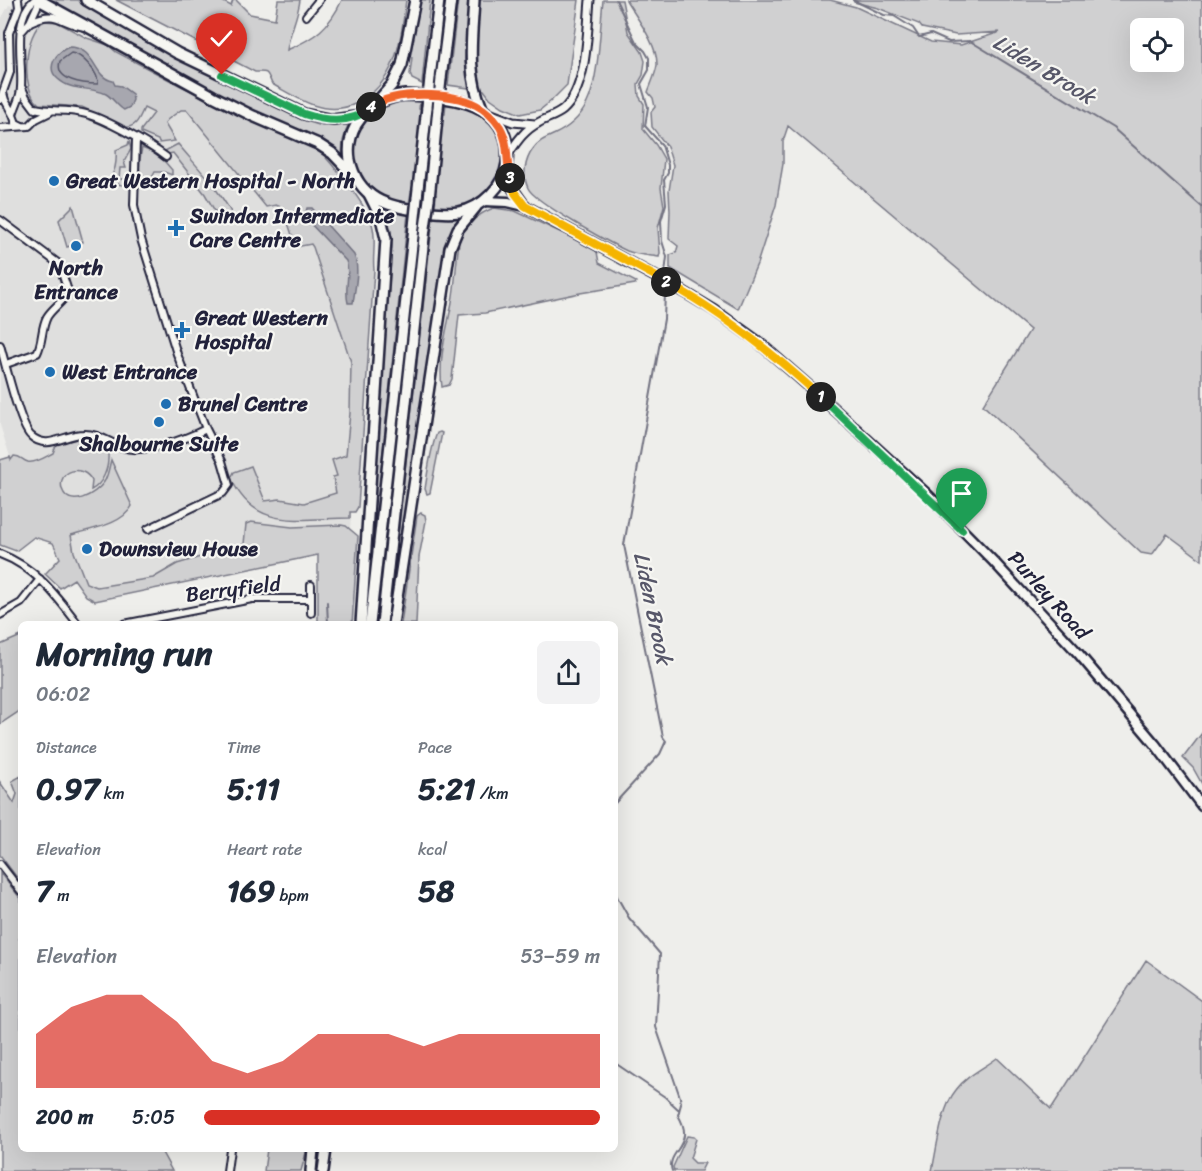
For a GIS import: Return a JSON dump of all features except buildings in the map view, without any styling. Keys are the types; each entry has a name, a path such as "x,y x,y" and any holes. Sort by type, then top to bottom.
{"main road":[{"path":"40,0 223,101 318,144 332,153 369,194 381,218 386,239 361,621"},
{"path":"86,0 177,53 304,114 333,120 362,116"},
{"path":"355,176 350,158 352,133 362,116 392,85 402,65 415,0"},
{"path":"370,621 439,0"},
{"path":"382,621 451,0"},
{"path":"474,0 471,71 475,91 484,110 502,131 513,189 525,206"},
{"path":"376,103 399,95 420,95 464,100 484,110"},
{"path":"393,621 450,248 458,230 476,207 498,186 507,160"},
{"path":"369,194 392,205 418,210 455,213 476,207"},
{"name":"Purley Road","path":"484,201 504,201 525,206 684,292 756,340 811,387 927,494 994,562 1078,653 1155,744 1202,806"},
{"path":"311,1171 313,1152"},
{"path":"323,1171 326,1152"}],"street":[{"path":"0,100 10,69 10,29 19,7 18,0"},
{"path":"2,128 13,116 17,106 21,87 20,56 25,10 34,0"},
{"path":"22,32 30,22 40,0"},
{"path":"306,16 319,0"},
{"path":"507,160 520,137 536,124 562,110 577,90 583,62 590,0"},
{"path":"30,22 45,16 54,16 74,26 88,28"},
{"path":"21,87 33,106 36,119"},
{"path":"3,93 16,123 22,126"},
{"path":"17,106 24,103 54,111 92,115 166,157"},
{"path":"484,110 513,122 536,124"},
{"path":"2,128 29,126 36,119 54,111"},
{"path":"136,139 134,197 138,227 171,338 229,482 228,488 223,493 148,529"},
{"path":"0,220 59,264 68,291 46,319 37,353 6,364"},
{"path":"0,345 26,429 33,438 41,442 90,434 124,448 140,450 178,440 206,429"},
{"path":"0,554 16,561 40,579 55,593 76,621"},
{"path":"0,615 21,603 40,579"},
{"name":"Berryfield","path":"311,585 311,614"},
{"name":"Berryfield","path":"138,621 252,599 311,599"},
{"path":"160,616 161,621"},
{"path":"0,864 18,887"},
{"path":"227,1171 230,1152"}],"shaded area":[{"path":"49,0 78,0 172,55 306,121 322,126 348,125 343,141 342,156 320,139 234,103"},
{"path":"116,0 220,0 231,6 233,0 236,0 250,14 275,19 278,0 300,0 287,50 320,31 332,18 342,0 406,0 399,44 389,72 381,84 357,103 335,109 319,107 303,101 272,84 266,73 255,72"},
{"path":"418,0 430,0 422,84 412,79 410,74 412,57 409,56"},
{"path":"458,0 469,0 465,60 469,88 448,85"},
{"path":"479,0 579,0 567,85 540,110 520,114 503,107 480,89 476,64"},
{"path":"603,0 622,0 628,32 642,52 645,61 643,75 638,84 639,96 644,104 643,129 664,159 661,188 664,206 658,228 659,257 627,251 590,231 544,203 533,194 526,183 526,163 535,146 569,125 578,117 587,103 597,67"},
{"path":"626,0 830,0 856,7 931,42 961,45 1000,32 956,35 922,28 919,24 853,0 1202,0 1202,560 1167,534 1152,555 1141,553 983,405 1030,330 788,126 783,141 783,164 776,205 757,264 738,309 670,268 670,255 676,253 678,246 669,239 669,191 673,165 667,146 652,127 651,112 655,107 653,98 648,92 657,65 654,49"},
{"name":"Great Western Hospital","path":"9,5 57,22 83,37 108,45 371,235 356,457 350,529 345,550 95,601 86,596 17,479 0,425 0,21"},
{"path":"44,21 57,22 87,38 108,45 116,52 181,86 321,152 350,186 363,206 372,224 374,270 358,507 355,512 350,512 350,518 297,520 266,514 253,507 241,495 231,478 234,472 251,466 265,501 280,499 304,503 336,493 333,477 337,476 332,460 346,455 351,362 313,247 311,244 296,247 283,208 276,205 266,207 187,110 181,110 165,124 175,141 159,143 158,140 141,133 154,113 144,108 135,124 124,127 82,107 39,104 29,87 27,62 32,37 37,27"},
{"path":"420,99 419,109 422,110 414,192 411,192 409,204 384,197 366,185 356,168 354,150 359,132 372,116 392,104"},
{"path":"446,102 469,107 481,114 495,130 502,150 500,170 490,189 474,203 460,208 435,207 436,195 433,195 441,114 445,114"},
{"path":"129,141 131,149 124,162 126,168 120,168 119,179 126,181 122,185 112,183 109,185 102,181 108,183 112,175 116,163 116,150 128,145"},
{"path":"178,144 217,190 235,220 223,225 205,194 173,153 168,154 165,151"},
{"path":"142,148 159,155 172,170 172,175 155,172 150,181 143,181 140,169"},
{"path":"73,206 83,242 67,247 59,220"},
{"path":"494,208 515,211 590,246 597,252 599,263 636,282 485,313 459,315 452,379 449,385 442,387 442,355 460,237 474,219"},
{"path":"385,210 408,214 369,584 367,584 392,245"},
{"path":"433,217 460,219 451,232 445,248 388,621"},
{"path":"418,228 421,229 378,621 375,621"},
{"path":"437,433 442,433 430,493 427,494 425,489 431,453"},
{"path":"89,436 100,444 99,446 108,454 107,465 99,484 91,490 92,481 88,475 77,471 67,473 61,482 65,495 76,499 95,491 105,480 111,460 132,506 121,518 113,522 71,535 74,552 86,583 97,587 153,578 177,564 244,544 246,524 251,522 292,527 341,525 346,526 358,536 352,621 318,621 318,555 95,601 86,596 74,579 60,588 45,574 60,558 53,543 34,537 16,551 0,545 0,460 10,457 11,460 14,456 34,462 53,453 56,445"},
{"path":"421,513 425,515 426,521 419,557 416,621 401,621 417,516"},
{"path":"18,637 18,712 0,724 0,645"},
{"path":"1202,733 1202,784 1193,768 1183,758"},
{"path":"18,778 18,879 0,855 0,782 14,803 17,794 12,781"},
{"path":"0,873 18,895 18,1152 162,1152 172,1171 0,1171"},
{"path":"1146,960 1202,1001 1202,1171 932,1171 943,1117 951,1098 960,1085 997,1058 1051,1109"},
{"path":"687,1136 696,1139 690,1158 695,1163 705,1163 701,1171 674,1171 673,1167"},
{"path":"267,1152 306,1152 301,1171 264,1171"}],"water":[{"path":"69,47 78,48 84,52 106,79 132,94 133,100 130,107 124,110 106,94 69,86 58,79 54,75 52,65 56,56"},
{"path":"307,208 312,208 354,255 357,272 353,303 348,303 347,298 346,261 307,220 305,215"}],"waterway":[{"name":"Liden Brook","path":"616,0 636,42 649,58 649,70 641,84 648,107 645,126 662,145 668,165 668,173 664,180 666,204 661,221 662,241 667,257 665,273"},
{"name":"Liden Brook","path":"853,0 884,15 894,16 913,28 919,37 931,34 949,42 970,41 1113,128 1202,207"},
{"name":"Liden Brook","path":"618,800 660,754 666,741 663,737 624,545 664,319 665,293"},
{"path":"327,602 328,621"},
{"name":"Liden Brook","path":"618,898 629,918 660,954 656,1027 680,1097 678,1115 684,1134 683,1141 671,1164 672,1171"},
{"name":"Liden Brook","path":"618,1065 665,1097 678,1109"}],"place":[{"name":"Great Western Hospital - North","path":"54,181"},
{"name":"Swindon Intermediate Care Centre","path":"176,228"},
{"name":"North Entrance","path":"76,246"},
{"name":"Great Western Hospital","path":"182,330"},
{"name":"West Entrance","path":"50,372"},
{"name":"Brunel Centre","path":"166,404"},
{"name":"Shalbourne Suite","path":"159,422"},
{"name":"Downsview House","path":"87,549"}],"route":[{"path":"222,75 266,97 317,118 345,119 362,116 376,103 393,96 405,95 460,100 482,108 502,131 507,148 510,180 516,196 525,206 684,292 756,340 811,387 927,494 962,530"}]}
